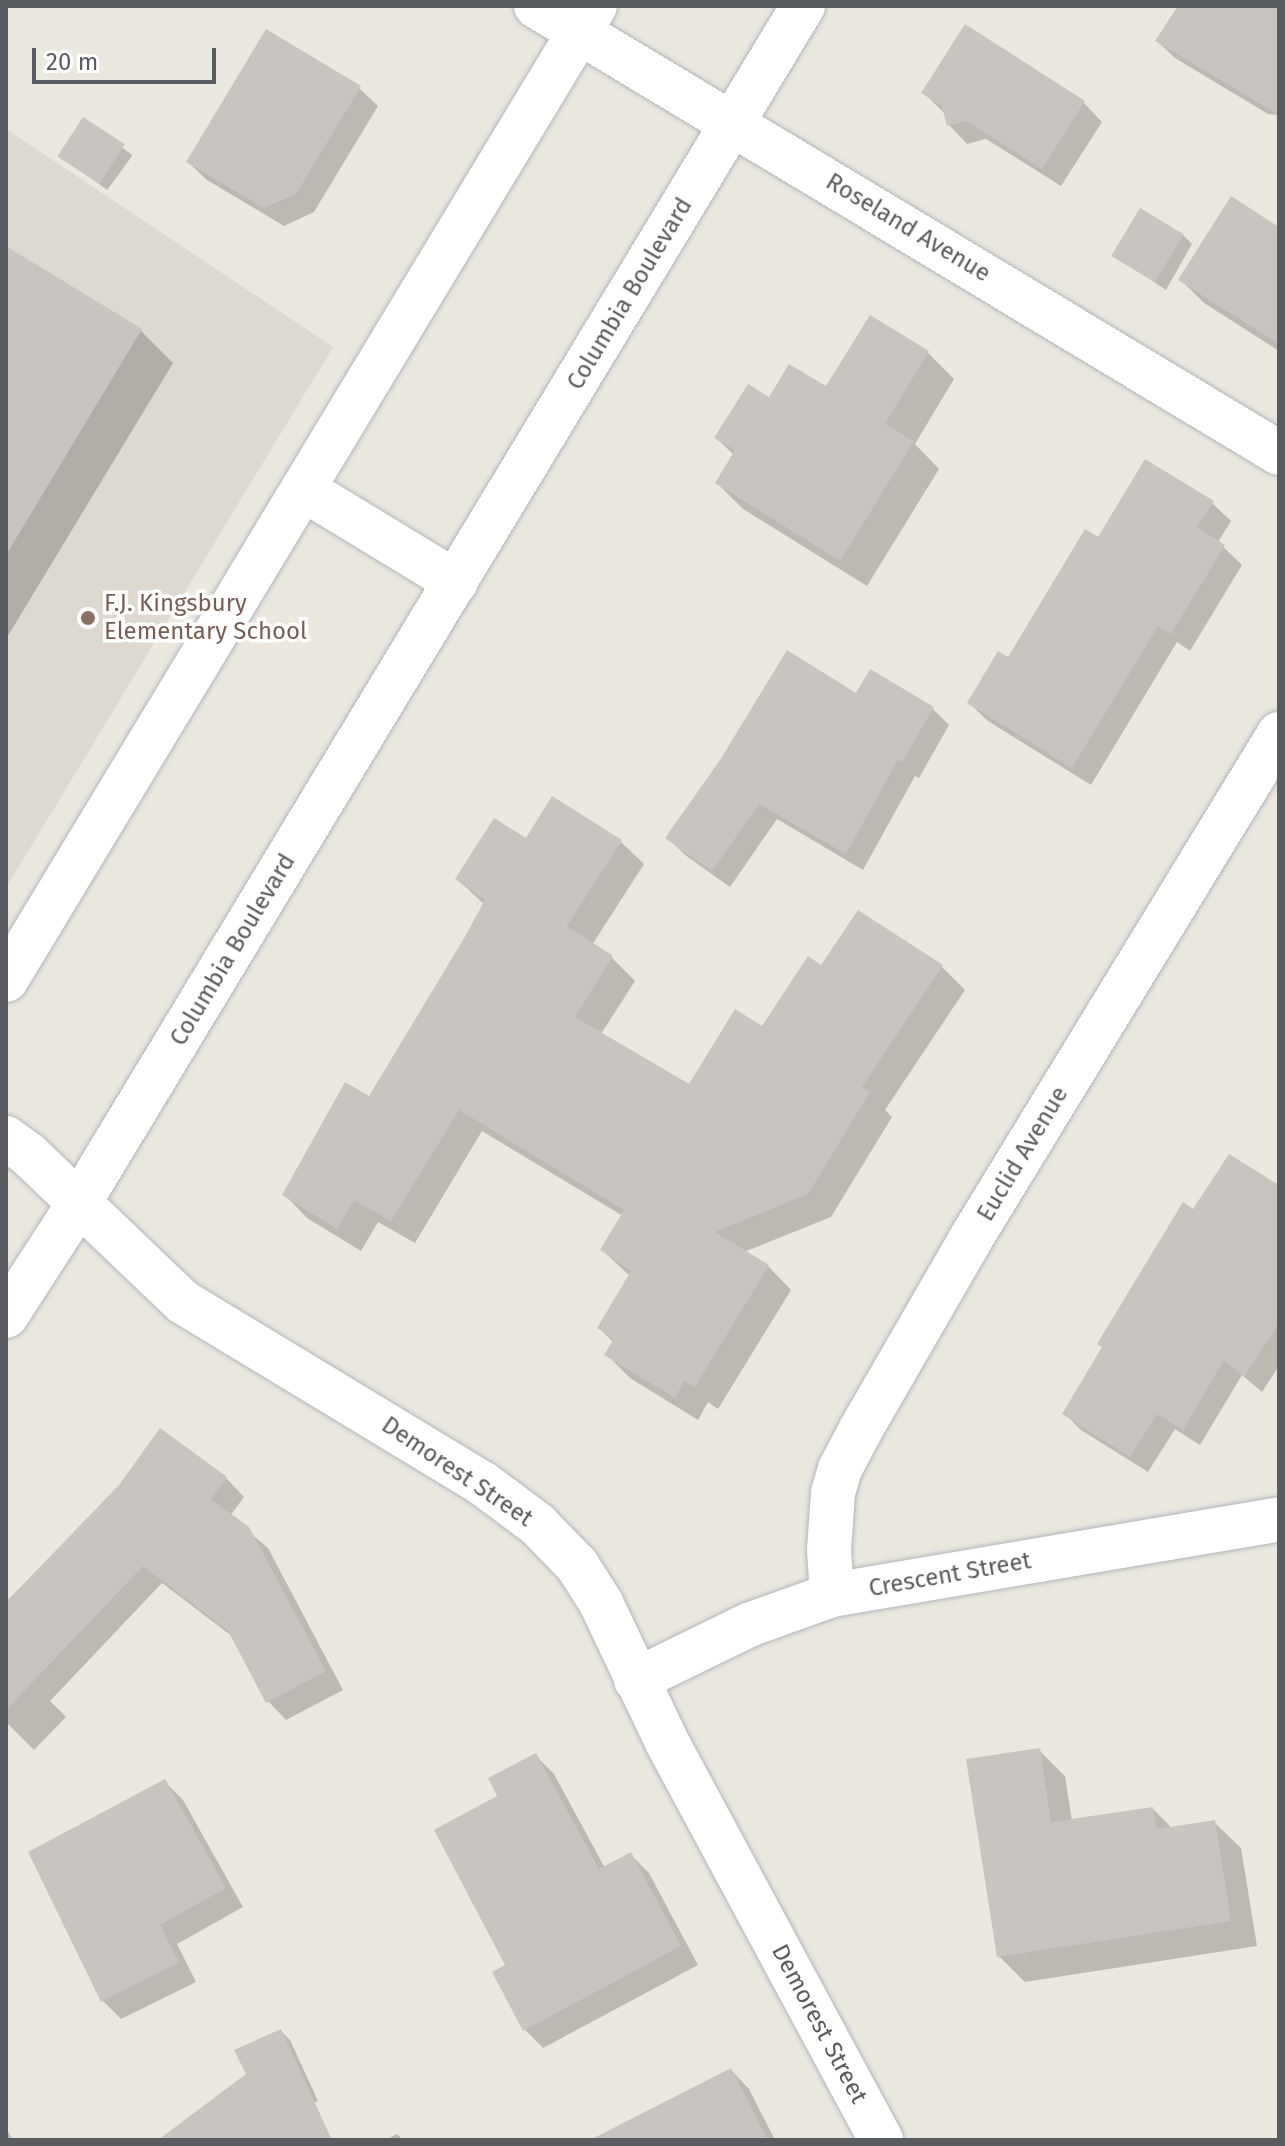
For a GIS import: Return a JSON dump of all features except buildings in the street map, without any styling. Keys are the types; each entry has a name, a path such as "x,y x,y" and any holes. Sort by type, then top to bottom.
{"street":[{"name":"Roseland Avenue","path":"536,6 587,19 733,123 1279,453"},
{"name":"Columbia Boulevard","path":"6,1316 79,1203 803,6"},
{"path":"6,980 587,19"},
{"path":"303,489 456,582"},
{"name":"Euclid Avenue","path":"832,1595 829,1550 833,1493 840,1469 970,1240 1279,734"},
{"name":"Demorest Street","path":"6,1138 183,1302 482,1483 537,1524 577,1565 590,1584 636,1680 881,2140"},
{"name":"Crescent Street","path":"636,1680 751,1624 832,1595 1279,1519"}],"shaded area":[{"name":"F.J. Kingsbury Elementary School","path":"6,129 333,347 6,888"}],"place":[{"name":"F.J. Kingsbury Elementary School","path":"88,618"}]}
